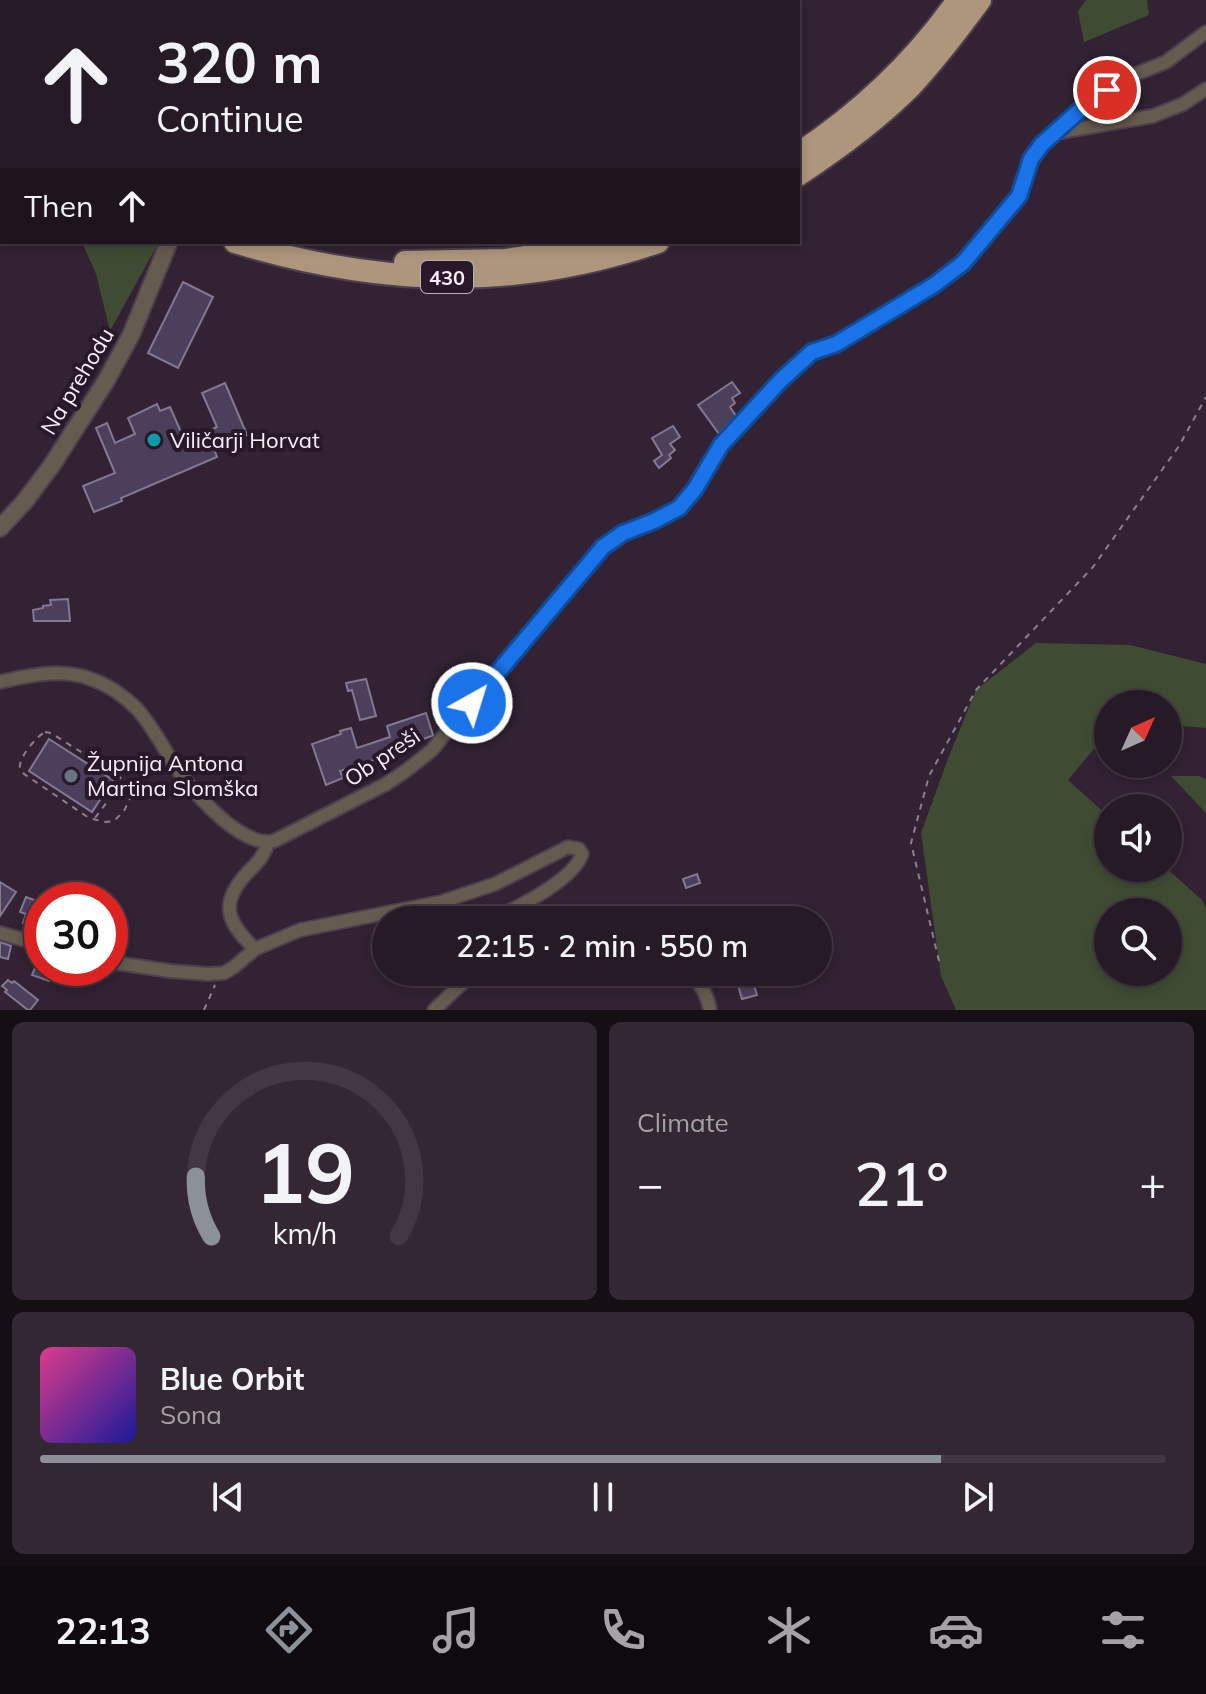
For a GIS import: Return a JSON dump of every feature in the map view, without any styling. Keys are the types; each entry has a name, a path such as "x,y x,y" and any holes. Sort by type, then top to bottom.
{"highway":[{"path":"800,153 828,135 896,75 958,0"},
{"path":"800,174 851,137 909,87 980,0"},
{"name":"430","path":"242,244 339,269 454,278 514,275 577,265 651,244"},
{"name":"430","path":"295,244 403,262 506,260 601,244"}],"street":[{"name":"Ob preši","path":"268,842 386,784 432,750 603,547 623,533 679,508 695,489 721,445 781,380 812,352 836,344 934,285 963,263 1019,196 1031,159 1052,134 1089,102 1126,78 1166,62 1206,32"},
{"path":"1052,134 1153,116 1183,104 1206,89"},
{"name":"Na prehodu","path":"0,528 52,465 106,381 131,335 168,244"},
{"path":"0,682 36,674 65,673 90,678 108,686 139,712 182,776 214,812 251,838 268,842 265,853 238,884 230,906 236,931 255,949"},
{"path":"421,906 495,884 568,847 579,849 582,854 580,862 568,874 520,906"},
{"path":"128,965 170,971 220,973 234,967 255,949 300,930 372,916"},
{"path":"0,933 24,940"},
{"path":"434,1010 459,986"},
{"path":"701,986 709,1000 710,1010"}],"path":[{"path":"939,961 911,843 929,776 976,690 1093,567 1179,446 1206,397"},
{"path":"51,733 119,776 122,781 128,788 130,799 114,821 105,822 89,818 24,774 20,761 38,735 51,733"},
{"path":"94,819 122,781"},
{"path":"204,1010 220,973"}],"green space":[{"path":"1086,0 1147,0 1149,15 1084,42 1078,11"},
{"path":"83,244 158,244 110,331 96,274"},
{"path":"1036,643 1130,645 1206,664 1206,728 1182,726 1182,690 1094,690 1094,749 1068,780 1094,803 1094,882 1182,882 1202,900 1206,908 1206,1010 956,1010 941,976 921,833 976,690"},
{"path":"1199,776 1206,779 1206,813 1173,778"}],"building":[{"path":"183,282 213,297 178,368 148,353"},
{"path":"732,382 740,393 732,398 735,403 730,407 736,416 719,434 698,405"},
{"name":"Viličarji Horvat","path":"225,383 247,435 214,449 217,457 94,512 83,486 115,473 96,428 107,423 115,443 135,434 128,418 157,404 160,411 170,407 185,441 217,427 202,393"},
{"path":"673,426 680,437 670,444 675,450 659,468 654,461 662,455 652,438"},
{"path":"68,599 70,621 34,621 33,610 51,605 50,600"},
{"path":"366,679 376,716 360,720 352,690 348,691 346,683"},
{"path":"449,704 454,709 444,722 435,714"},
{"path":"426,713 432,736 406,745 407,749 340,771 343,778 326,785 312,744 351,728 357,748 390,737 387,726"},
{"name":"Župnija Antona Martina Slomška","path":"49,739 113,780 92,812 29,771"},
{"path":"697,874 700,883 686,888 683,879"},
{"path":"0,882 16,892 0,916"},
{"path":"0,942 11,946 8,959 0,957"},
{"path":"8,980 14,981 38,1000 30,1010 5,992 7,990 2,986"},
{"path":"738,986 754,986 757,995 742,999"}],"place":[{"name":"Viličarji Horvat","path":"154,440"},
{"name":"Župnija Antona Martina Slomška","path":"71,776"}],"route":[{"path":"472,703 603,547 623,533 679,508 712,464 721,445 781,380 812,352 836,344 934,285 963,263 1019,196 1031,159 1042,144 1057,128 1107,90"}]}
